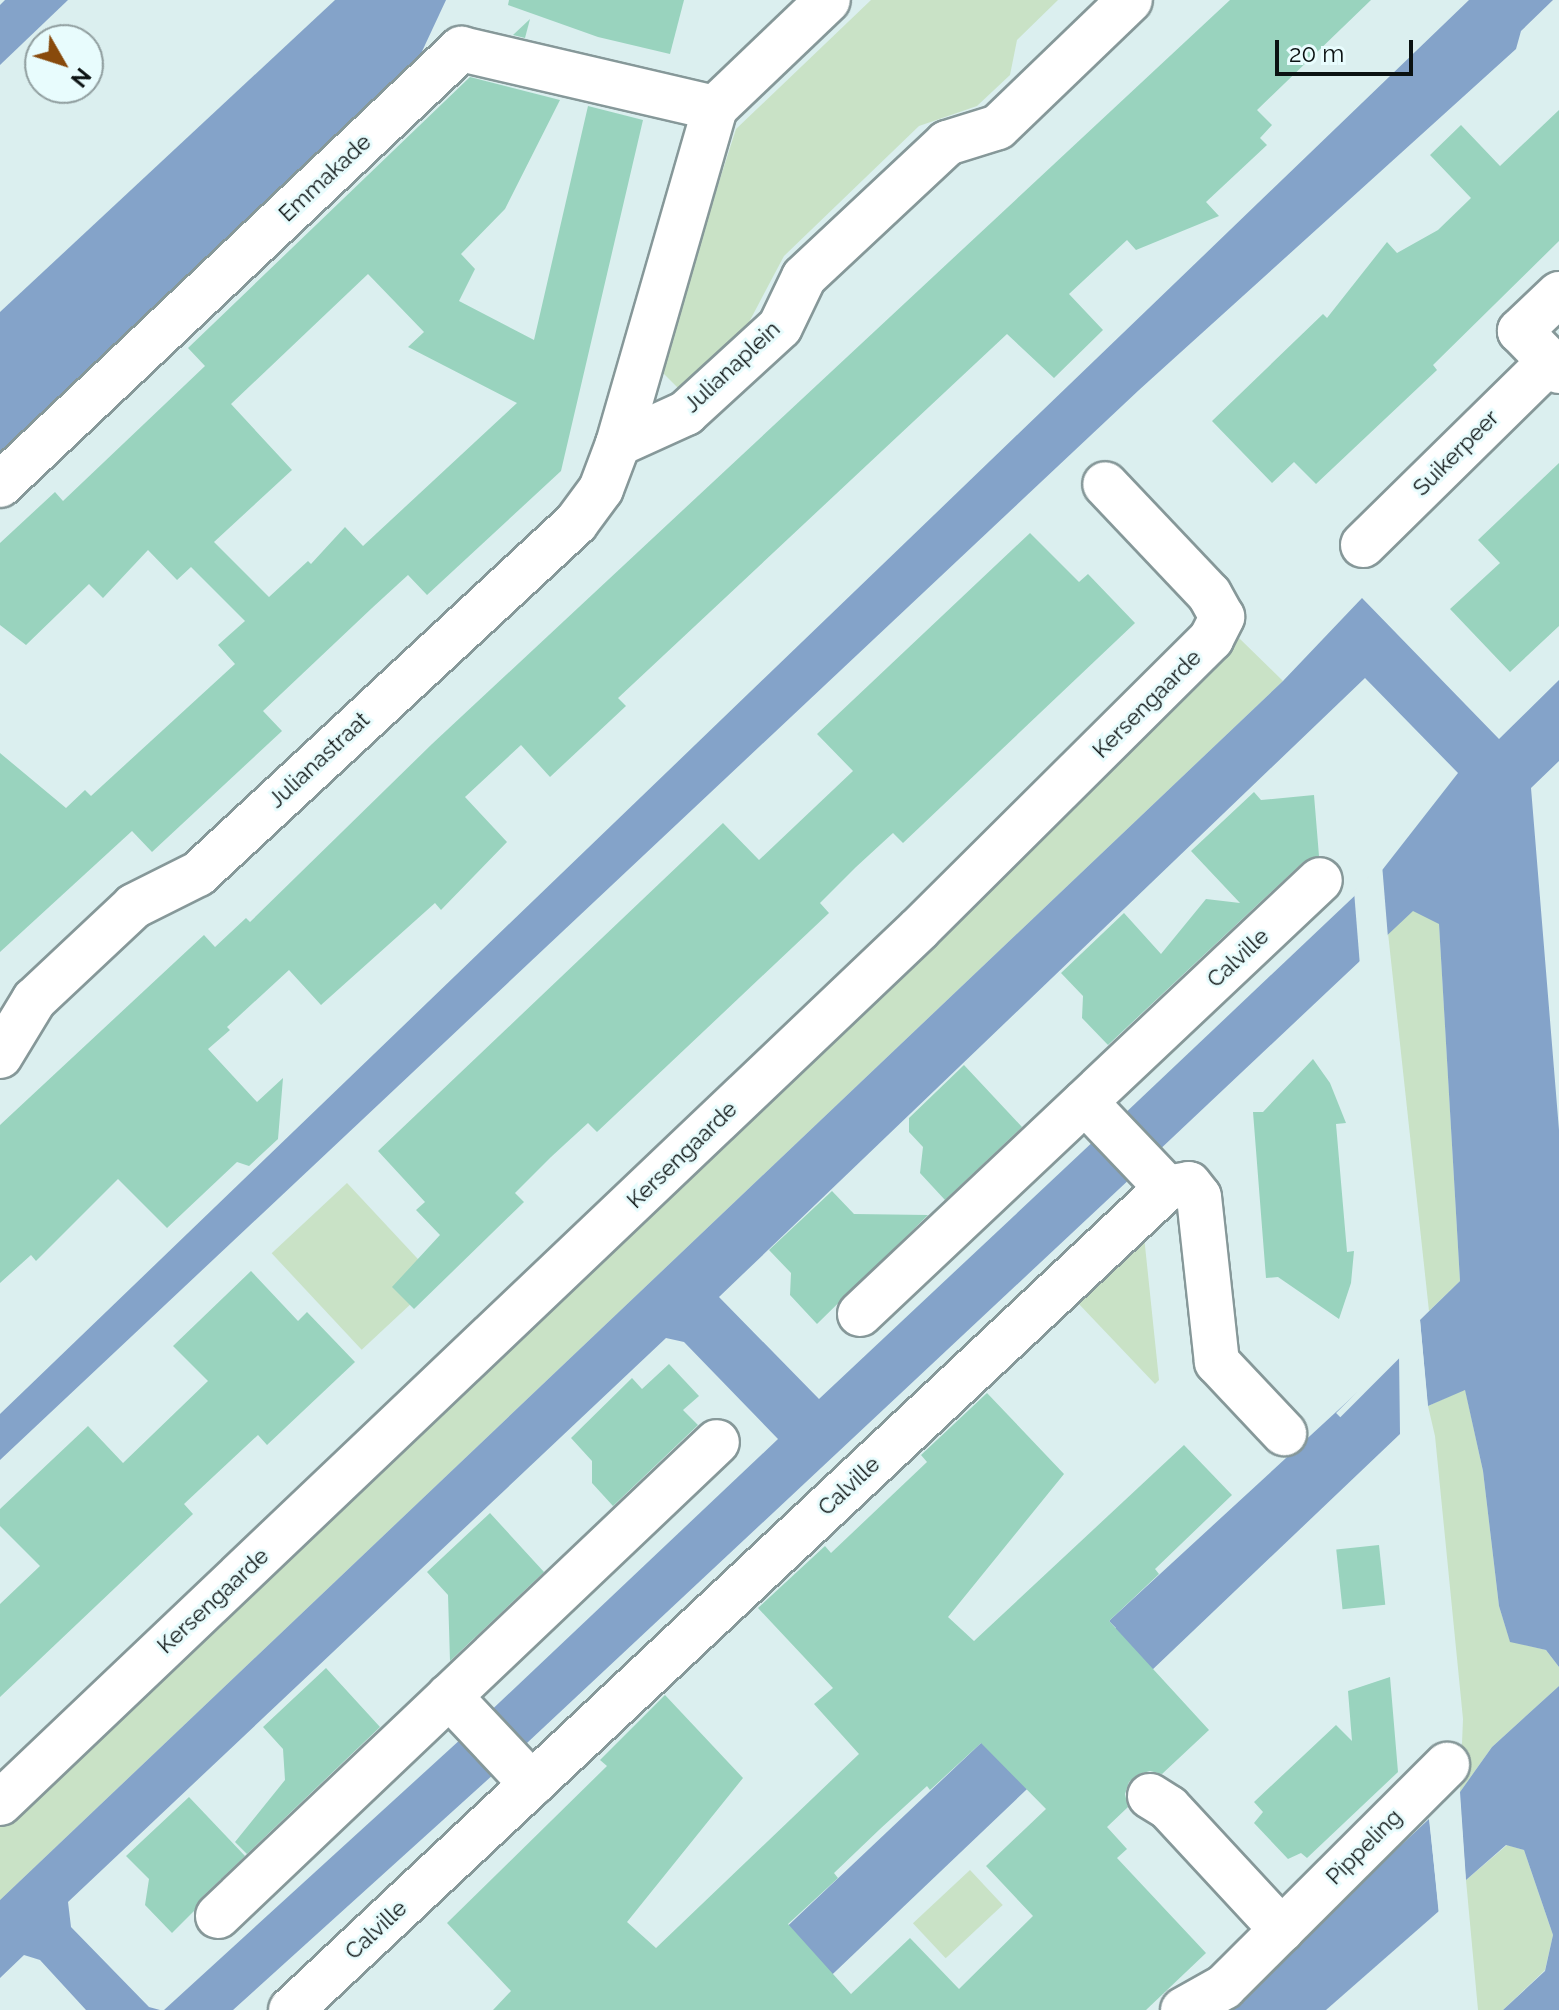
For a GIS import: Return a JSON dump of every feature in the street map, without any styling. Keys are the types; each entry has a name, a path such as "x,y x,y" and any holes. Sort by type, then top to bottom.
{"street":[{"path":"618,444 715,108 828,0"},
{"name":"Julianaplein","path":"618,444 686,413 780,327 804,277 947,143 998,127 1130,0"},
{"name":"Emmakade","path":"0,485 461,49 715,108"},
{"name":"Suikerpeer","path":"1363,545 1554,366 1520,331 1559,294"},
{"name":"Julianastraat","path":"0,1056 34,1000 134,906 198,874 576,523 601,489 618,444"},
{"name":"Kersengaarde","path":"0,1803 919,929 1211,639 1222,617 1209,594 1105,484"},
{"name":"Calville","path":"860,1314 1095,1112 1320,880"},
{"path":"1095,1112 1158,1178 1189,1184 1199,1197 1217,1362 1284,1433"},
{"name":"Calville","path":"291,2010 522,1774 1158,1178"},
{"path":"218,1916 458,1706 717,1442"},
{"path":"458,1706 522,1774"},
{"name":"Pippeling","path":"1183,2010 1224,1987 1447,1765"},
{"path":"1150,1796 1169,1808 1282,1930"}],"green space":[{"path":"871,0 1058,0 1017,40 1010,75 977,106 919,126 784,256 747,326 682,392 659,369 736,129"},
{"path":"1239,638 1283,681 0,1900 0,1822 1191,692"},
{"path":"1413,910 1439,923 1460,1281 1429,1311 1388,933"},
{"path":"347,1183 437,1280 362,1350 272,1253"},
{"path":"1144,1236 1159,1380 1155,1384 1077,1302"},
{"path":"1465,1389 1483,1471 1499,1606 1510,1641 1546,1650 1559,1667 1559,1686 1492,1747 1460,1792 1463,1719 1435,1436 1428,1406"},
{"path":"1507,1845 1524,1850 1553,1935 1545,1970 1503,2010 1478,2010 1466,1880"},
{"path":"970,1870 1003,1905 946,1958 913,1923"}],"water":[{"path":"5,0 68,0 43,24 24,24 24,42 0,65 0,5"},
{"path":"335,0 446,0 418,60 0,453 0,312"},
{"path":"1469,0 1553,0 1521,31 1516,49 1139,390 0,1460 0,1414"},
{"path":"1362,598 1499,739 1559,680 1559,761 1531,788 1559,1130 1559,1667 1546,1650 1510,1642 1499,1606 1483,1471 1465,1390 1428,1406 1420,1320 1460,1281 1439,924 1413,911 1155,1154 1120,1118 1383,869 1458,773 1365,678 719,1297 819,1399 1098,1137 1134,1175 495,1773 233,2010 164,2010 462,1738 778,1439 684,1342 666,1338 68,1902 71,1927 149,2007 160,2010 86,2010 40,1960 24,1955 0,1978 0,1900 1283,681"},
{"path":"1399,1354 1400,1434 795,2010 699,2010 981,1743 1100,1643 1116,1628 1109,1621"},
{"path":"1559,1686 1559,2010 1503,2010 1545,1971 1553,1935 1524,1850 1506,1845 1466,1880 1460,1792 1492,1747"},
{"path":"1429,1819 1439,1911 1326,2010 1225,2010"}],"pier":[{"path":"1382,864 1388,938 1360,966 1354,891"},
{"path":"1419,1315 1428,1410 1424,1406 1416,1320"},
{"path":"1399,1350 1403,1354 1340,1417 1336,1413"},
{"path":"1459,1786 1466,1884 1462,1880 1456,1793"},
{"path":"1429,1815 1433,1818 1443,1911 1439,1916"}],"building":[{"path":"509,0 684,0 670,54 598,37 508,5"},
{"path":"1230,0 1371,0 1257,110 1272,125 1260,138 1267,145 1206,202 1219,216 1136,250 1127,240 1069,294 1103,330 1054,378 1007,334 618,698 626,706 550,777 521,745 465,797 507,842 441,910 435,903 321,1005 289,970 227,1027 230,1030 208,1049 257,1102 283,1078 278,1139 249,1166 237,1162 167,1228 118,1179 36,1261 31,1255 0,1283 0,1125 204,935 215,947 246,918 250,922 432,744"},
{"path":"530,19 525,38 513,35"},
{"path":"470,77 560,100 505,209 461,254 475,269 459,301 534,340 588,106 643,120 561,471 427,595 408,575 372,608 263,711 282,731 152,852 132,831 0,952 0,753 66,808 85,790 91,796 235,664 218,645 245,621 191,567 177,580 148,550 103,598 89,584 26,645 0,625 0,543 55,492 63,501 205,366 188,348","holes":["368,274 424,332 408,347 517,403 363,546 345,527 311,564 308,561 269,597 214,542 292,470 231,404"]},
{"path":"1559,110 1559,241 1433,365 1437,370 1316,484 1294,462 1272,483 1212,421 1323,314 1327,318 1387,242 1397,253 1438,230 1471,198 1430,155 1461,125 1500,166"},
{"path":"1559,463 1559,626 1510,672 1450,609 1500,563 1478,540"},
{"path":"1030,533 1079,582 1088,574 1135,623 903,843 893,833 856,867 820,903 829,913 597,1132 588,1123 551,1157 515,1193 524,1202 414,1309 392,1287 440,1235 416,1210 425,1202 378,1151 723,823 759,860 853,771 817,734"},
{"path":"1254,792 1261,800 1314,795 1319,856 1303,862 1108,1045 1082,1018 1083,996 1061,973 1124,913 1161,954 1206,899 1240,903 1191,851"},
{"path":"1313,1059 1330,1083 1346,1123 1336,1124 1347,1252 1354,1251 1351,1283 1339,1319 1278,1277 1266,1278 1253,1112 1263,1112"},
{"path":"964,1065 1022,1127 945,1200 920,1173 923,1147 909,1132 909,1118"},
{"path":"832,1191 854,1214 928,1215 817,1324 790,1295 791,1273 769,1250"},
{"path":"251,1271 298,1321 307,1312 355,1362 267,1445 258,1435 184,1504 193,1514 0,1697 0,1604 40,1566 0,1526 0,1509 88,1426 123,1463 208,1381 173,1346"},
{"path":"669,1364 699,1396 683,1410 698,1425 613,1506 592,1483 592,1461 571,1438 632,1378 642,1389"},
{"path":"987,1393 1064,1474 948,1617 974,1641 1184,1445 1232,1495 1155,1569 1159,1574 1109,1621 1209,1730 1162,1774 1150,1771 1139,1774 1129,1782 1125,1794 1128,1807 1107,1827 1127,1849 1117,1858 1206,1953 1146,2010 493,2010 511,1991 447,1923 607,1766 600,1760 665,1695 743,1778 627,1922 656,1948 859,1754 814,1704 833,1688 758,1608 825,1546 831,1553 927,1462 921,1455","holes":["981,1743 1046,1809 986,1866 1033,1916 959,1989 910,1938 851,1994 788,1924 838,1878 834,1873 880,1829 927,1786 930,1790"]},
{"path":"490,1513 544,1572 450,1661 448,1595 427,1572"},
{"path":"1379,1545 1385,1605 1343,1609 1336,1549"},
{"path":"326,1668 380,1727 247,1854 235,1842 285,1780 283,1749 263,1727"},
{"path":"1390,1677 1398,1772 1307,1858 1301,1853 1288,1859 1254,1823 1263,1812 1254,1802 1336,1725 1352,1741 1348,1691"},
{"path":"189,1797 245,1856 201,1898 194,1911 172,1933 145,1905 149,1879 126,1856"}]}
